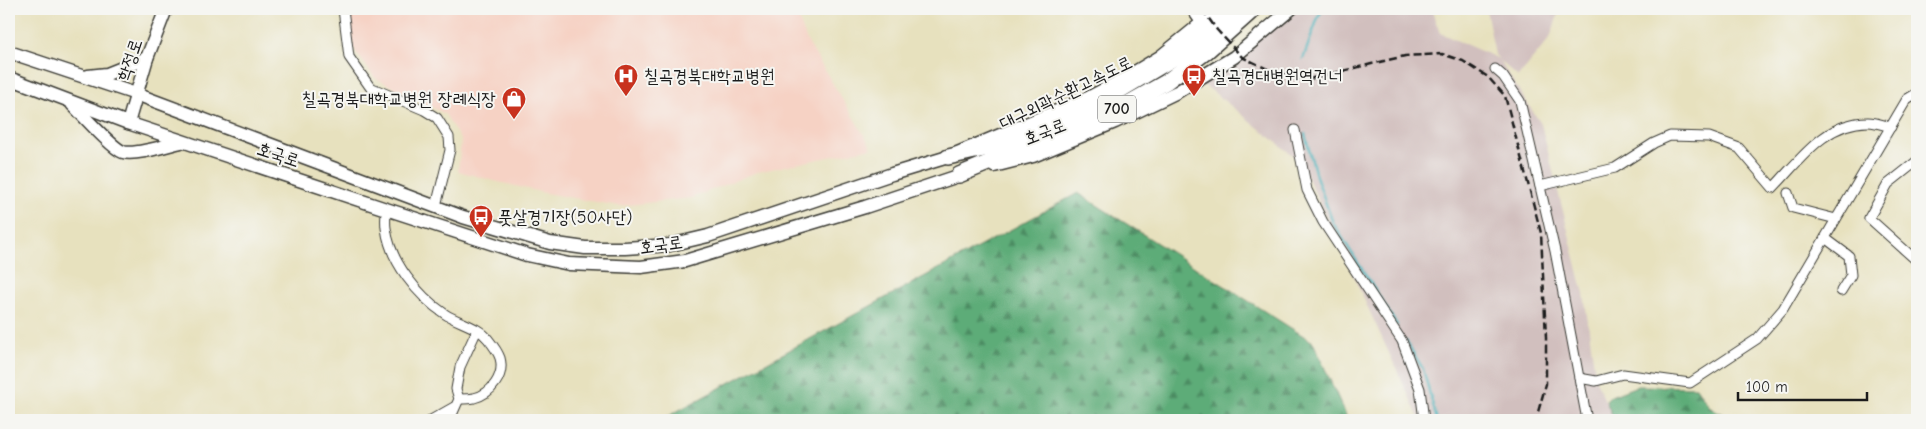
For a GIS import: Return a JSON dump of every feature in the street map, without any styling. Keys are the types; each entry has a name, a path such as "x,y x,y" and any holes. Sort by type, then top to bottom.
{"highway":[{"name":"대구외곽순환고속도로","path":"948,157 1002,145 1102,101 1179,56 1239,9"},
{"name":"대구외곽순환고속도로","path":"959,175 1118,109 1166,82 1208,50 1254,9"}],"main road":[{"name":"학정로","path":"128,123 148,58 166,9"},
{"path":"1193,9 1202,22"},
{"name":"호국로","path":"9,52 136,94 464,217 550,243 585,248 670,245 708,236 948,157 1088,98 1122,80 1160,56 1219,9"},
{"name":"호국로","path":"9,78 128,123 527,255 569,264 641,267 685,261 865,207 959,175 1033,156 1115,122 1177,92 1234,57 1291,9"},
{"path":"72,73 93,76 107,74 148,58"},
{"path":"68,100 106,138 124,152 142,152 184,142"}],"street":[{"path":"343,9 349,57 370,87 424,110 437,118 449,137 450,150 436,206"},
{"path":"1495,69 1503,76 1520,101 1556,251 1587,420"},
{"path":"1579,378 1596,381 1623,374 1690,383 1757,339 1783,309 1907,99 1917,93"},
{"path":"1540,186 1615,168 1654,143 1670,136 1709,137 1739,148 1772,188 1820,138 1845,125 1869,122 1891,127"},
{"path":"1295,130 1307,190 1323,222 1402,341 1420,389 1424,420"},
{"path":"1917,161 1888,184 1869,218 1917,261"},
{"path":"1788,193 1793,208 1836,218"},
{"path":"386,209 386,229 392,250 400,267 431,304 477,330 486,337 500,357 501,370 496,383 485,394 456,403 431,420"},
{"path":"1825,238 1850,256 1851,275 1842,291"},
{"path":"452,420 460,367 477,330"}],"shaded area":[{"name":"칠곡경북대학교병원","path":"348,9 795,9 807,41 872,148 757,172 691,198 619,206 545,193 494,181 458,171 461,141 445,114 375,78 353,48"},
{"path":"1298,9 1431,9 1440,33 1499,59 1495,55 1486,9 1560,9 1550,38 1518,77 1499,60 1541,124 1584,294 1596,381 1614,420 1420,420 1300,161 1197,81"}],"green space":[{"path":"1078,193 1313,342 1348,420 661,420"},
{"path":"1637,386 1696,387 1709,406 1732,420 1614,420 1606,401 1611,396"}],"waterway":[{"path":"1303,59 1319,15 1324,9"},
{"path":"1305,134 1316,176 1333,223 1397,325"},
{"path":"1406,341 1423,369 1437,420"}],"railway":[{"path":"1202,9 1217,30 1242,57 1276,73 1309,79 1405,56 1442,54 1463,61 1488,77 1505,96 1541,233 1546,338 1546,384 1538,412"}],"place":[{"name":"칠곡경북대학교병원","path":"626,97"},
{"name":"칠곡경대병원역건너","path":"1194,97"},
{"name":"칠곡경북대학교병원 장례식장","path":"514,120"},
{"name":"풋살경기장(50사단)","path":"481,238"}]}
